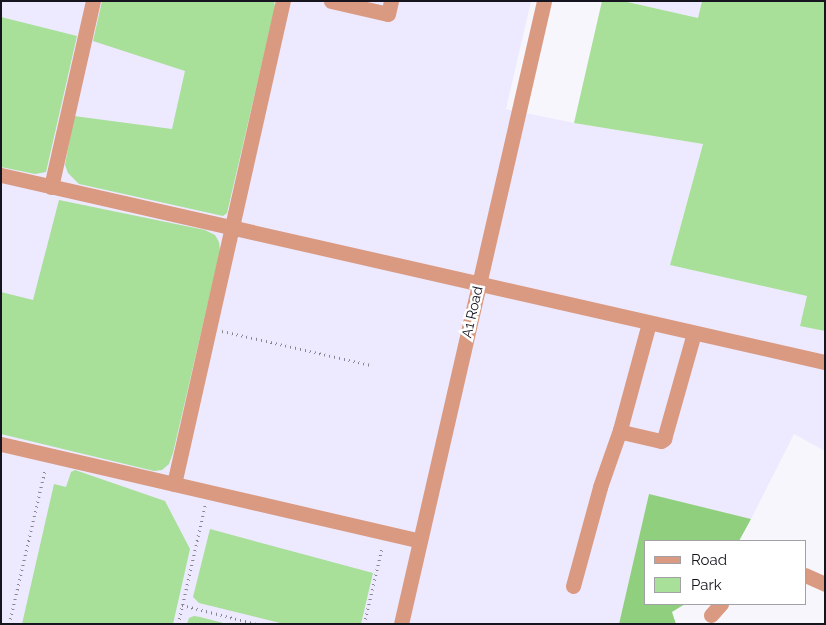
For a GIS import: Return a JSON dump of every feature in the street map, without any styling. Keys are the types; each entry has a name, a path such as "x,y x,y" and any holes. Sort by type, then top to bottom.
{"street":[{"path":"51,187 93,1"},
{"path":"174,484 230,228 283,1"},
{"path":"331,1 388,14 391,1"},
{"name":"A1 Road","path":"402,624 544,1"},
{"path":"1,175 825,362"},
{"path":"573,586 600,487 620,430 649,323"},
{"path":"620,430 661,441 664,439 694,333"},
{"path":"1,444 420,541"},
{"path":"806,576 825,584"},
{"path":"711,615 721,605"}],"path":[{"path":"208,328 371,365"},
{"path":"9,624 48,455"},
{"path":"178,624 208,492"},
{"path":"364,624 385,532"},
{"path":"182,605 257,624"}],"shaded area":[{"path":"1,1 531,1 506,109 574,123 703,144 670,265 808,296 800,325 825,331 825,451 794,434 751,519 649,495 619,624 1,624"},
{"path":"623,1 702,1 698,18"}],"green space":[{"path":"102,1 274,1 275,7 227,213 223,216 79,184 68,173 65,165 74,116 172,129 185,71 93,41"},
{"path":"602,1 623,1 698,18 702,1 825,1 825,331 800,326 807,296 670,265 703,144 574,123"},
{"path":"1,17 77,36 46,172 35,174 1,167"},
{"path":"59,200 205,230 215,235 219,242 220,251 173,453 169,464 162,470 154,471 1,434 1,292 33,300"},
{"path":"75,470 165,501 190,549 173,624 22,624 54,484 66,487 71,472"},
{"path":"649,494 751,519 740,540 644,540 644,605 683,605 672,612 676,624 619,624"},
{"path":"210,529 373,573 361,624 284,624 199,603 193,597"},
{"path":"194,616 227,624 187,624 189,618"}]}
